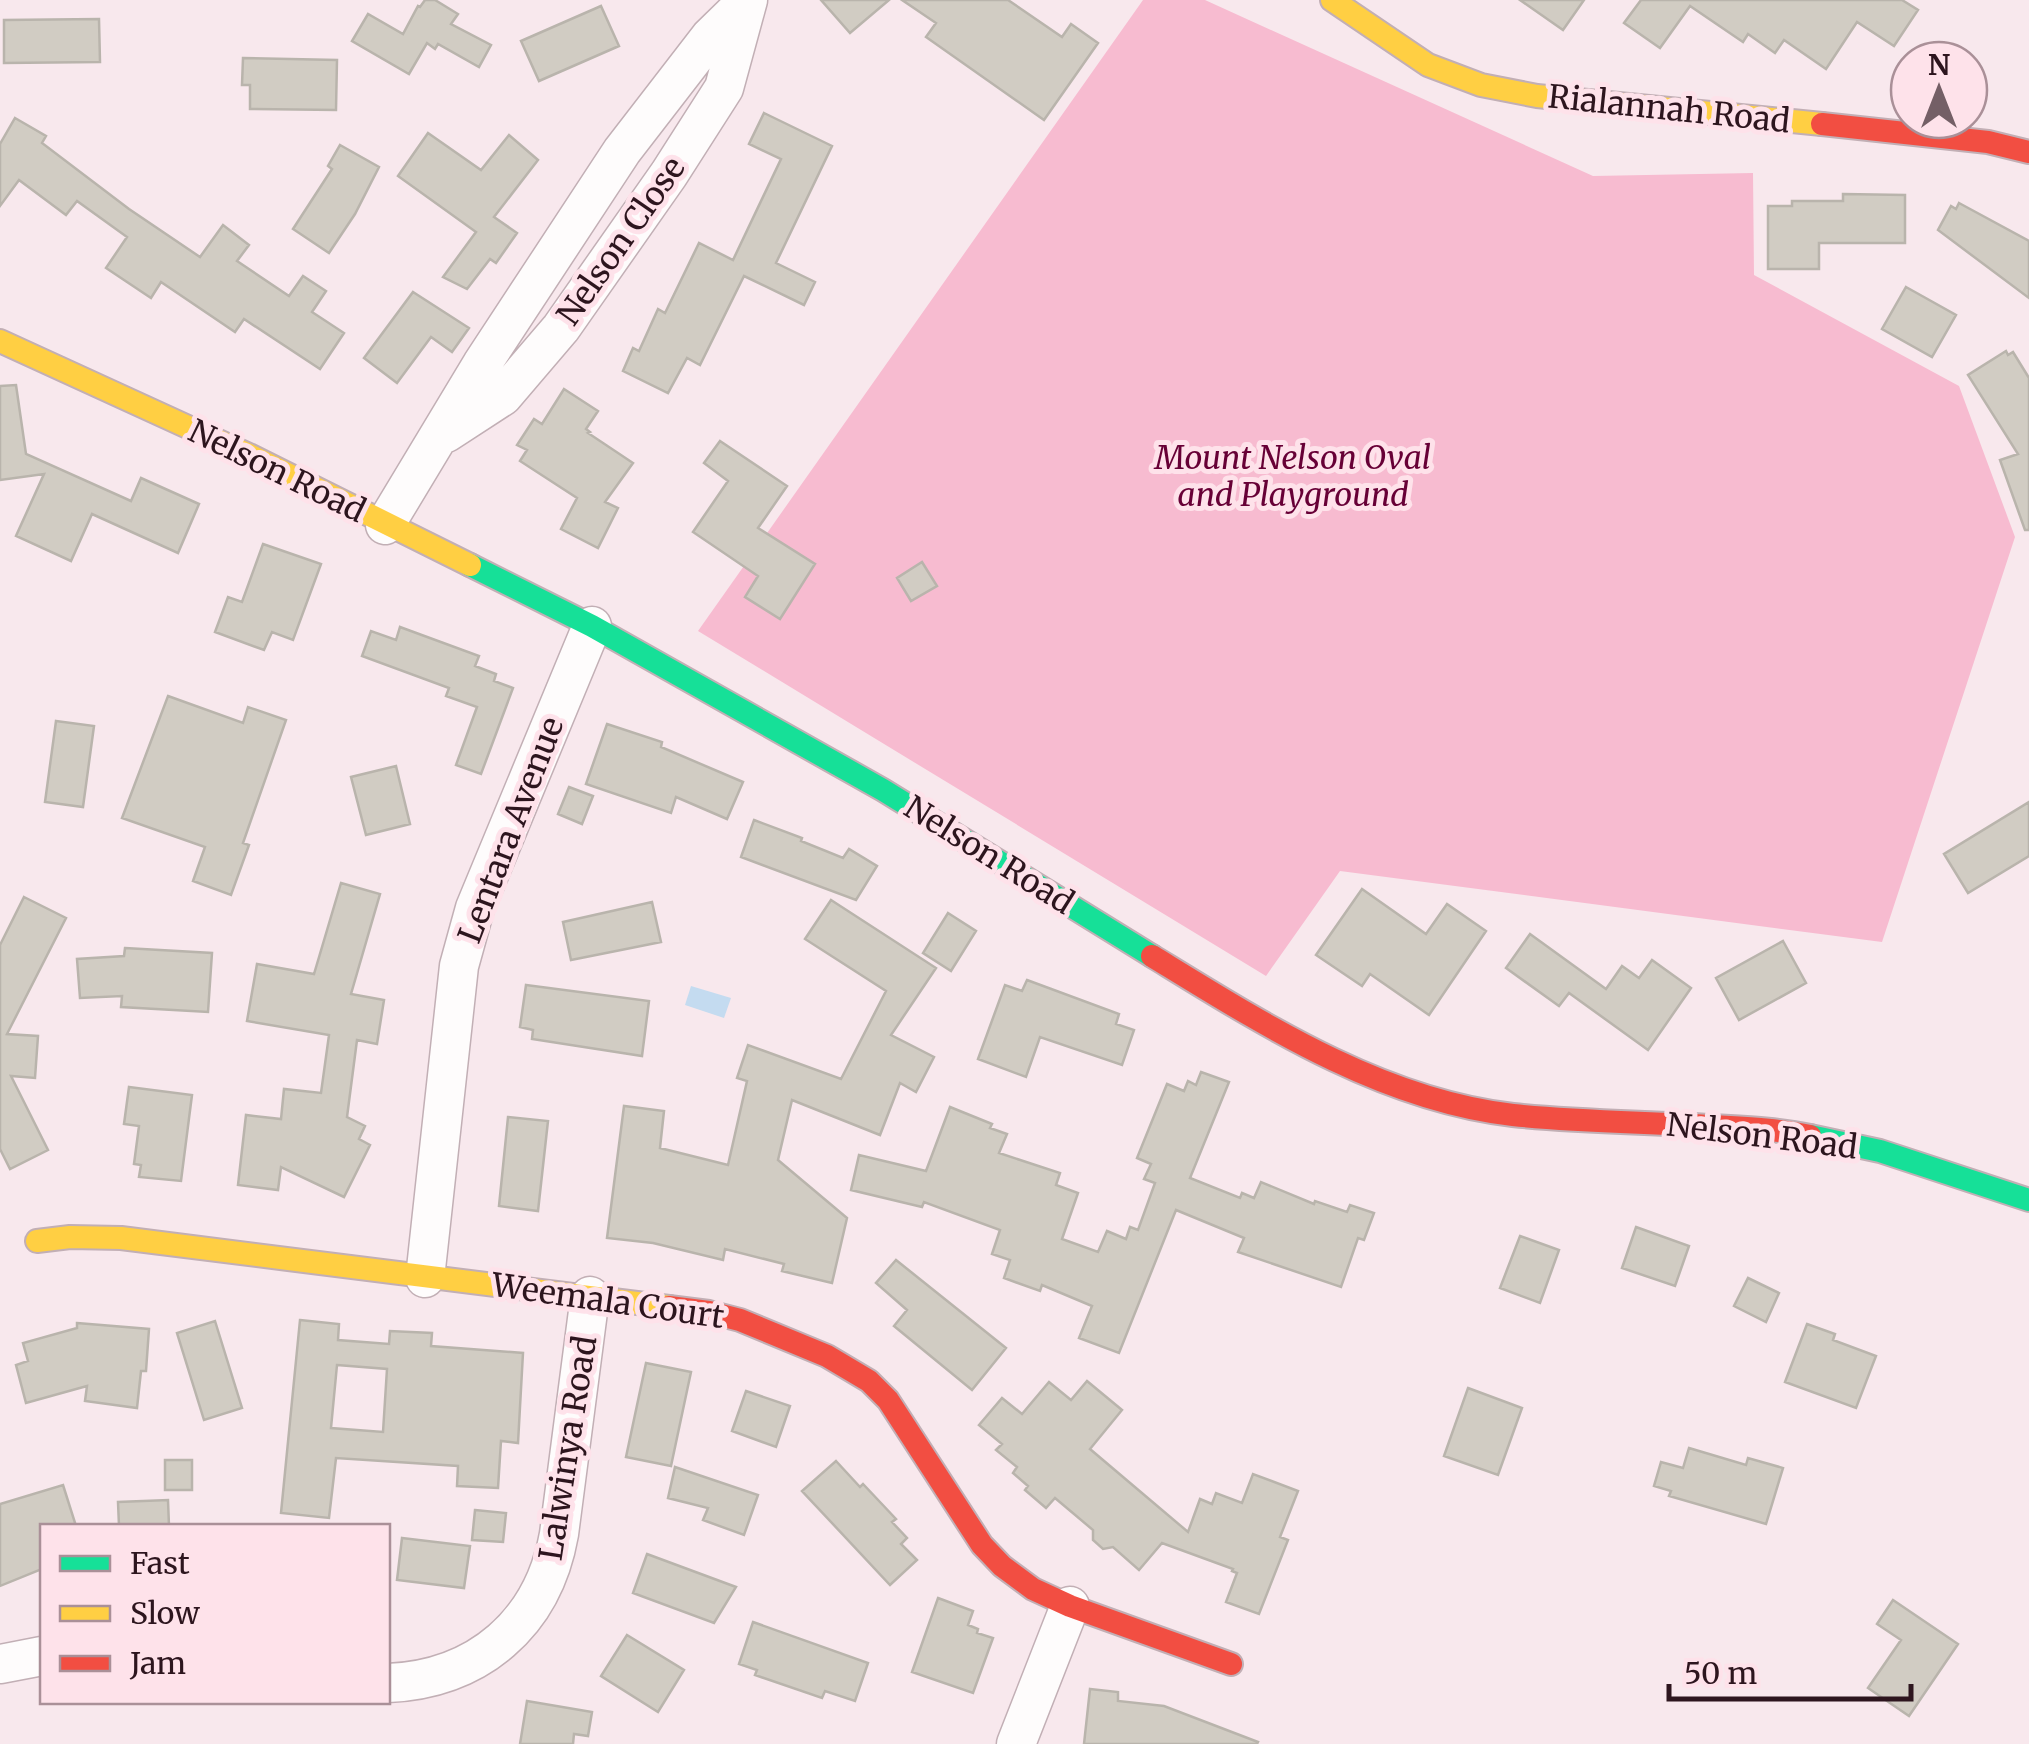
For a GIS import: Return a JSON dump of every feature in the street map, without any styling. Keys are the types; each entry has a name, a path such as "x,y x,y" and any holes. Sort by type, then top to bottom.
{"main road":[{"name":"Rialannah Road","path":"1332,0 1428,65 1482,85 1537,96 1988,142 2029,152"},
{"name":"Nelson Road","path":"0,341 249,455 592,626 883,790 1286,1034 1419,1096 1515,1115 1790,1132 1880,1150 2029,1200"},
{"name":"Weemala Court","path":"36,1241 121,1238 677,1306 740,1320 827,1356 869,1381 888,1400 982,1545 1033,1589 1231,1664"}],"street":[{"name":"Nelson Close","path":"436,440 503,396 561,328 724,88 748,0"},
{"name":"Nelson Close","path":"384,524 482,364 622,151 710,37 748,0"},
{"name":"Lentara Avenue","path":"425,1278 459,966 475,908 592,626"},
{"name":"Lalwinya Road","path":"390,1683 443,1675 471,1663 496,1647 516,1626 545,1584 559,1534 590,1296"},
{"path":"1016,1744 1070,1606"},
{"path":"0,1664 40,1656"}],"green space":[{"name":"Mount Nelson Oval and Playground","path":"1143,0 1205,0 1593,176 1753,173 1754,275 1959,386 2015,537 1882,942 1340,871 1266,976 698,631"}],"water":[{"path":"691,986 731,998 724,1018 685,1005"}],"building":[{"path":"425,0 435,0 458,14 451,24 491,45 479,67 438,44 435,49 427,43 409,74 352,41 368,14 403,34"},
{"path":"821,0 889,0 850,33"},
{"path":"902,0 1008,0 1062,37 1071,24 1098,43 1044,120 926,37 936,23"},
{"path":"1520,0 1584,0 1563,30"},
{"path":"1641,0 1902,0 1918,10 1898,40 1889,43 1857,22 1826,69 1784,40 1775,53 1748,34 1743,42 1690,6 1660,48 1624,23"},
{"path":"601,6 619,46 539,81 521,41"},
{"path":"99,19 100,62 4,63 4,20"},
{"path":"243,58 337,60 336,110 250,109 250,85 242,85"},
{"path":"764,113 832,146 776,263 815,282 804,305 744,276 700,365 687,358 668,393 623,371 633,348 639,351 658,309 665,313 699,243 733,260 781,159 749,144"},
{"path":"15,118 46,136 42,143 129,209 200,257 223,225 249,245 237,261 289,296 303,276 326,291 312,312 344,333 320,369 244,319 235,332 161,282 151,298 106,268 127,237 77,201 66,215 19,180 0,206 0,144"},
{"path":"428,133 481,170 509,135 538,160 494,217 517,233 496,263 490,259 467,289 443,277 476,232 398,176"},
{"path":"340,145 379,167 329,253 293,229 332,169 328,166"},
{"path":"1843,194 1905,195 1905,243 1819,243 1819,269 1768,269 1768,206 1792,206 1792,201 1843,201"},
{"path":"1959,203 2029,241 2029,298 1938,230 1951,206 1956,209"},
{"path":"1906,287 1956,315 1932,357 1882,329"},
{"path":"413,292 469,328 452,352 431,337 397,383 364,358"},
{"path":"2006,351 2008,355 2013,352 2029,378 2029,530 2025,530 2000,460 2018,454 1968,375"},
{"path":"16,385 26,454 131,501 141,478 199,504 178,553 92,514 71,561 16,536 44,474 0,480 0,386"},
{"path":"564,389 598,411 586,429 588,433 633,463 605,502 618,508 598,548 561,529 577,498 520,461 527,450 517,445 534,419 542,424"},
{"path":"720,441 787,486 758,528 815,564 780,619 745,597 758,576 693,532 728,481 704,463"},
{"path":"263,544 321,564 293,640 272,632 264,650 215,632 228,597 242,602"},
{"path":"922,562 937,586 911,601 897,578"},
{"path":"400,627 479,656 475,666 496,674 494,681 513,688 481,774 456,765 477,707 446,696 449,688 362,656 371,631 396,640"},
{"path":"168,696 243,723 248,707 286,720 243,843 249,845 231,895 193,881 205,847 122,818"},
{"path":"56,721 94,726 83,807 45,802"},
{"path":"607,724 662,742 661,747 743,782 727,819 676,797 671,813 586,784"},
{"path":"396,766 410,824 366,835 351,777"},
{"path":"569,787 593,796 582,824 558,814"},
{"path":"2029,802 2029,856 1968,893 1944,854"},
{"path":"754,820 843,858 849,849 877,866 856,900 741,857"},
{"path":"341,883 380,894 351,994 384,1000 377,1044 357,1040 347,1117 365,1126 359,1139 370,1145 344,1197 281,1167 278,1190 238,1185 246,1115 281,1119 284,1089 321,1093 329,1035 247,1021 257,964 314,974"},
{"path":"1362,889 1426,934 1447,904 1486,931 1429,1015 1370,974 1362,986 1316,955"},
{"path":"24,897 66,918 7,1034 38,1036 35,1078 11,1076 48,1150 10,1169 0,1149 0,945"},
{"path":"831,900 936,968 891,1035 934,1057 916,1092 900,1083 880,1135 792,1100 778,1160 847,1218 832,1283 782,1271 784,1264 725,1249 723,1260 653,1243 607,1238 624,1106 664,1111 660,1148 728,1165 747,1081 737,1078 748,1045 841,1079 886,991 805,939"},
{"path":"652,902 661,942 571,960 563,922"},
{"path":"948,913 976,931 951,971 923,953"},
{"path":"1530,934 1606,989 1622,966 1639,978 1652,960 1691,988 1648,1050 1569,993 1559,1006 1506,968"},
{"path":"1783,941 1806,983 1739,1020 1716,978"},
{"path":"125,948 212,953 208,1012 121,1007 122,996 80,998 77,959 124,956"},
{"path":"1027,980 1119,1014 1116,1024 1134,1030 1122,1065 1040,1037 1026,1077 978,1059 1005,985 1022,991"},
{"path":"526,985 649,1001 642,1056 532,1039 533,1030 520,1027"},
{"path":"1201,1072 1229,1082 1190,1178 1240,1198 1242,1193 1254,1198 1261,1182 1314,1204 1315,1201 1347,1212 1350,1205 1374,1213 1364,1240 1358,1238 1341,1287 1238,1252 1244,1238 1176,1210 1119,1353 1079,1338 1092,1306 1042,1285 1040,1291 1004,1278 1010,1260 992,1254 1000,1230 924,1202 922,1207 851,1190 859,1155 926,1171 950,1107 1007,1134 999,1153 1060,1173 1056,1185 1078,1193 1062,1239 1098,1252 1107,1231 1126,1239 1130,1227 1138,1230 1155,1183 1144,1179 1151,1164 1137,1158 1167,1084 1184,1091 1188,1081 1196,1085"},
{"path":"129,1087 192,1095 181,1181 139,1177 141,1165 134,1164 139,1126 124,1124"},
{"path":"508,1117 548,1121 538,1211 499,1206"},
{"path":"1636,1227 1689,1246 1675,1286 1622,1268"},
{"path":"1520,1236 1559,1250 1540,1303 1500,1288"},
{"path":"896,1260 1006,1348 972,1390 894,1326 907,1310 876,1283"},
{"path":"1748,1278 1779,1293 1766,1322 1734,1306"},
{"path":"300,1320 339,1324 338,1340 389,1344 390,1331 432,1333 431,1346 523,1353 518,1443 501,1441 498,1488 457,1486 458,1466 336,1458 329,1518 281,1513","holes":["337,1365 387,1369 383,1432 331,1428"]},
{"path":"215,1321 242,1408 204,1420 177,1333"},
{"path":"77,1323 149,1329 146,1371 141,1371 137,1408 85,1401 87,1386 26,1403 16,1365 28,1361 23,1343 77,1328"},
{"path":"1807,1324 1835,1334 1833,1340 1876,1356 1856,1408 1785,1382"},
{"path":"646,1363 691,1372 671,1466 626,1457"},
{"path":"1087,1381 1122,1410 1090,1449 1188,1532 1200,1499 1212,1504 1216,1493 1242,1503 1253,1474 1298,1491 1280,1537 1288,1540 1259,1614 1226,1602 1237,1573 1233,1569 1162,1543 1139,1570 1113,1547 1103,1549 1093,1540 1093,1530 1055,1498 1046,1508 1025,1490 1028,1486 1013,1473 1017,1467 996,1450 1002,1444 979,1425 1002,1398 1022,1414 1049,1382 1071,1400"},
{"path":"1468,1388 1522,1408 1498,1475 1444,1456"},
{"path":"746,1391 790,1406 776,1447 732,1431"},
{"path":"1689,1448 1746,1465 1748,1458 1783,1468 1766,1524 1669,1496 1671,1491 1654,1486 1661,1462 1683,1468"},
{"path":"165,1460 192,1460 192,1490 165,1490"},
{"path":"836,1461 896,1519 892,1522 907,1538 901,1544 917,1560 890,1585 802,1491"},
{"path":"675,1467 758,1495 744,1535 703,1520 708,1508 668,1498"},
{"path":"63,1485 75,1524 40,1524 40,1570 0,1586 0,1504"},
{"path":"168,1500 169,1524 119,1524 118,1502"},
{"path":"475,1510 506,1513 503,1542 472,1540"},
{"path":"402,1538 470,1546 464,1588 397,1580"},
{"path":"647,1554 736,1587 714,1623 633,1593"},
{"path":"938,1598 973,1611 968,1625 993,1638 973,1693 912,1672"},
{"path":"1893,1600 1958,1644 1909,1716 1868,1688 1901,1640 1877,1624"},
{"path":"753,1622 868,1663 855,1701 825,1691 822,1698 755,1675 757,1670 739,1664"},
{"path":"627,1635 684,1670 658,1712 601,1676"},
{"path":"1090,1689 1118,1692 1118,1701 1164,1706 1258,1742 1084,1744"},
{"path":"527,1701 592,1712 588,1736 574,1734 573,1744 520,1744"}],"traffic: fast":[{"path":"470,565 592,626 883,790 1152,956"},
{"path":"1810,1136 1880,1151 2029,1200"}],"traffic: slow":[{"path":"1332,0 1428,65 1481,85 1537,96 1822,124"},
{"path":"0,341 249,455 470,565"},
{"path":"37,1241 121,1238 669,1307"}],"traffic: jam":[{"path":"1822,124 1988,142 2029,152"},
{"path":"1152,956 1325,1055 1370,1076 1464,1107 1513,1115 1748,1128 1810,1136"},
{"path":"669,1307 740,1320 827,1356 869,1381 888,1400 982,1545 1002,1566 1033,1589 1070,1606 1231,1664"}]}
